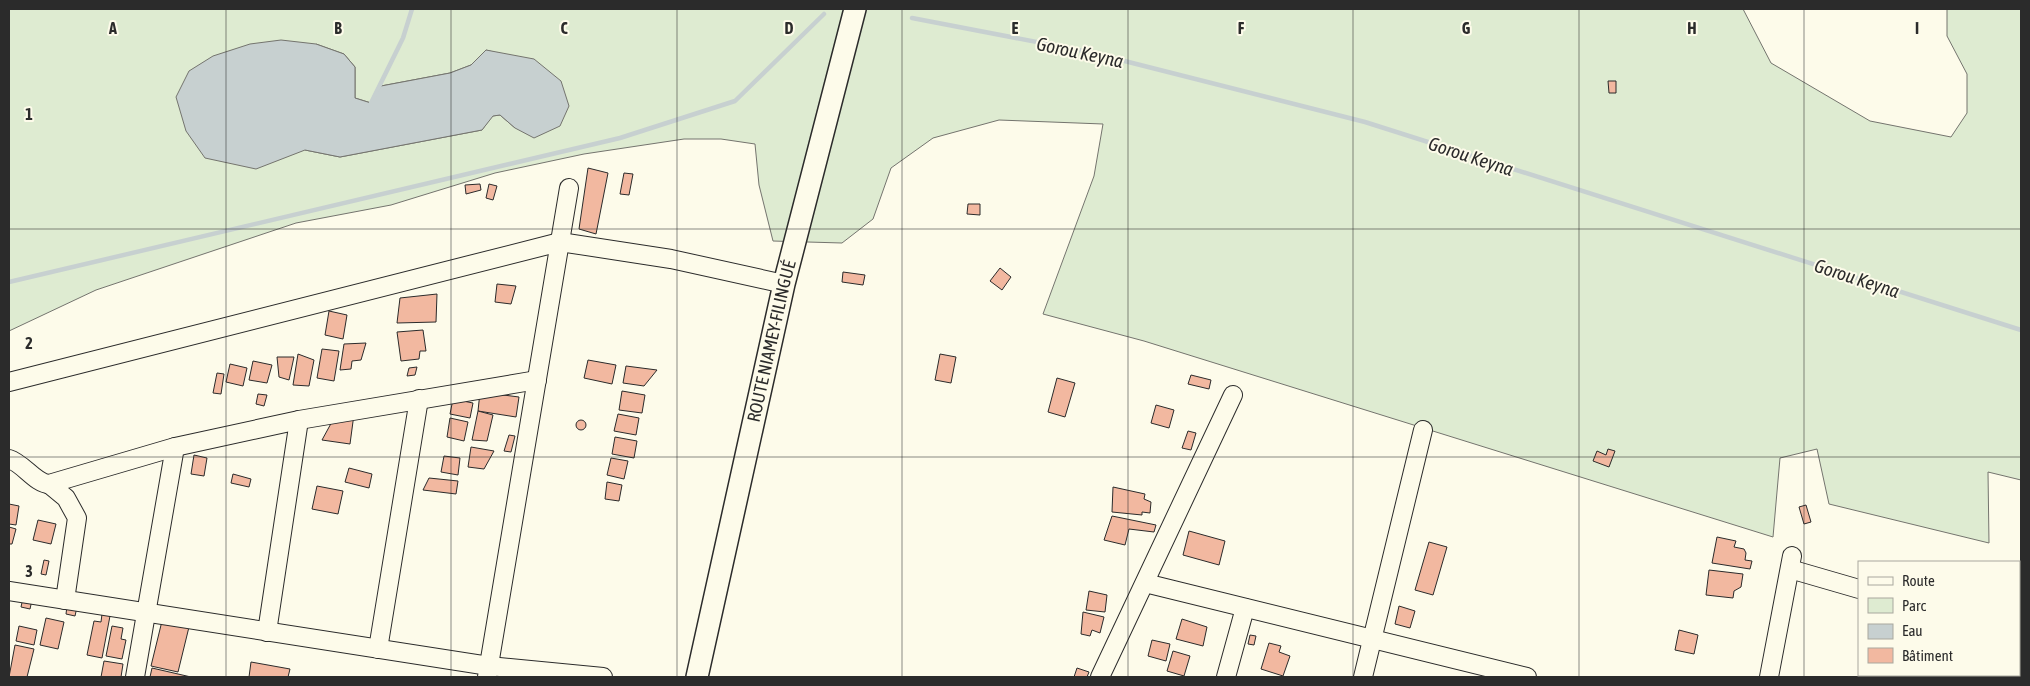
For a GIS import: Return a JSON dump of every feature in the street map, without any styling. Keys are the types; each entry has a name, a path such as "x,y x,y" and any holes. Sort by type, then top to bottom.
{"main road":[{"name":"ROUTE NIAMEY-FILINGUÉ","path":"696,677 784,284 855,9"}],"street":[{"path":"488,672 569,188"},
{"path":"9,382 560,242 671,259 784,284"},
{"path":"9,458 28,471 40,483 48,484 175,447 299,420 536,380"},
{"path":"1100,677 1233,395"},
{"path":"378,649 419,399"},
{"path":"267,632 299,420"},
{"path":"1363,677 1423,430"},
{"path":"135,677 175,447"},
{"path":"48,484 66,498 77,518 65,600"},
{"path":"1769,677 1791,562 1858,589"},
{"path":"1144,583 1372,639 1491,673 1527,677"},
{"path":"9,591 378,649 488,672 603,677"},
{"path":"1226,677 1245,608"}],"green space":[{"path":"9,9 1743,9 1771,63 1870,121 1951,137 1967,113 1967,74 1947,36 1947,9 2021,9 2021,480 1988,472 1989,543 1829,504 1817,449 1780,458 1773,537 1144,341 1043,314 1094,176 1103,124 999,120 933,138 891,168 873,219 842,243 773,241 759,185 755,144 721,139 684,139 584,154 495,173 391,205 296,223 96,290 9,331","holes":["316,44 344,54 355,67 355,98 371,103 381,86 450,73 471,65 486,50 505,55 515,128 500,115 492,116 482,130 340,157 305,150"]}],"water":[{"path":"281,40 316,44 344,54 355,67 355,98 371,103 381,86 450,73 471,65 486,50 534,59 561,81 569,106 560,126 534,138 515,128 500,115 493,116 482,130 340,157 305,150 256,169 205,158 186,131 176,97 189,71 213,56 250,44"}],"building":[{"path":"1608,81 1616,81 1616,93 1609,93"},
{"path":"588,168 608,173 596,234 579,229"},
{"path":"624,173 633,174 629,195 620,194"},
{"path":"480,184 481,190 466,194 465,185"},
{"path":"489,184 497,186 493,200 486,198"},
{"path":"968,204 980,204 980,215 967,214"},
{"path":"1000,268 1011,277 1002,290 990,281"},
{"path":"843,272 865,275 863,285 842,282"},
{"path":"497,284 516,286 511,304 495,302"},
{"path":"437,294 436,322 397,323 400,298"},
{"path":"329,311 347,315 343,339 325,335"},
{"path":"423,330 426,351 420,351 419,359 401,361 397,332"},
{"path":"366,343 361,360 352,361 351,369 340,370 344,344"},
{"path":"322,349 339,351 334,381 317,378"},
{"path":"298,354 314,360 309,386 293,385"},
{"path":"940,354 956,357 951,383 935,380"},
{"path":"277,357 294,357 289,380 279,377"},
{"path":"588,360 616,365 612,384 584,378"},
{"path":"253,361 272,365 267,383 249,380"},
{"path":"230,364 247,368 243,386 226,382"},
{"path":"626,366 657,370 644,386 623,383"},
{"path":"417,367 415,375 407,376 409,368"},
{"path":"217,373 224,374 221,394 213,393"},
{"path":"1191,375 1211,380 1209,389 1188,384"},
{"path":"1057,378 1075,383 1065,417 1048,412"},
{"path":"622,391 645,395 642,413 619,410"},
{"path":"480,392 519,397 516,417 478,411"},
{"path":"258,394 267,395 264,406 256,404"},
{"path":"453,399 473,403 470,418 450,414"},
{"path":"1156,405 1174,410 1169,428 1151,423"},
{"path":"478,411 493,415 487,441 472,440"},
{"path":"354,414 350,444 322,440 334,418"},
{"path":"618,414 639,418 636,435 614,431"},
{"path":"450,418 468,422 464,441 447,437"},
{"path":"581,420 586,425 581,430 576,425"},
{"path":"1188,431 1196,433 1191,450 1182,448"},
{"path":"509,435 515,436 511,452 504,451"},
{"path":"615,437 637,441 634,458 612,454"},
{"path":"471,447 494,451 484,469 468,467"},
{"path":"1608,449 1615,451 1609,467 1593,461 1597,451 1606,455"},
{"path":"194,455 207,458 204,476 191,474"},
{"path":"444,456 460,458 458,475 441,472"},
{"path":"611,458 628,461 624,479 607,475"},
{"path":"349,468 372,474 369,488 345,482"},
{"path":"233,474 251,479 249,487 231,483"},
{"path":"429,478 458,481 456,494 423,490"},
{"path":"607,482 622,485 619,501 605,499"},
{"path":"317,486 343,491 338,514 312,509"},
{"path":"1113,487 1145,494 1144,499 1151,502 1150,513 1142,512 1142,515 1112,512"},
{"path":"9,504 19,506 16,525 9,524"},
{"path":"1806,505 1811,522 1804,524 1799,507"},
{"path":"1112,516 1156,525 1154,532 1129,529 1125,545 1104,540"},
{"path":"38,520 56,524 51,544 33,540"},
{"path":"9,527 16,529 12,544 9,544"},
{"path":"1189,531 1225,541 1219,565 1183,555"},
{"path":"1717,537 1736,541 1734,547 1744,549 1746,553 1745,560 1752,561 1750,569 1712,563"},
{"path":"1429,542 1447,547 1433,595 1415,590"},
{"path":"44,560 49,561 46,575 41,574"},
{"path":"1709,570 1743,574 1741,587 1734,591 1733,598 1706,595"},
{"path":"1089,591 1107,595 1105,612 1086,610"},
{"path":"23,598 32,600 30,609 21,607"},
{"path":"67,606 77,607 75,616 66,614"},
{"path":"1399,606 1415,611 1410,628 1395,624"},
{"path":"1083,612 1104,617 1100,633 1092,630 1090,636 1081,634"},
{"path":"102,614 110,616 102,658 87,655 94,621 101,622"},
{"path":"46,618 64,622 58,649 40,645"},
{"path":"1182,619 1207,627 1203,646 1176,639"},
{"path":"162,621 189,627 178,672 151,666"},
{"path":"19,626 37,630 34,645 16,641"},
{"path":"112,626 123,628 121,639 126,640 122,659 106,656"},
{"path":"1679,630 1698,635 1694,654 1675,650"},
{"path":"1250,635 1256,636 1254,645 1248,644"},
{"path":"1152,640 1170,644 1166,661 1148,656"},
{"path":"1269,643 1281,646 1279,652 1290,656 1283,676 1261,669"},
{"path":"15,645 34,649 27,677 9,677"},
{"path":"1173,651 1190,656 1184,676 1167,671"},
{"path":"104,661 123,664 121,677 101,677"},
{"path":"251,662 290,669 288,677 249,677"},
{"path":"152,668 191,677 150,677"},
{"path":"1077,668 1089,672 1087,677 1074,677"}],"waterway":[{"path":"371,103 403,38 412,9"},
{"path":"9,282 620,138 735,101 824,14"},
{"name":"Gorou Keyna","path":"912,18 1089,52 1365,122 2021,330"}]}
